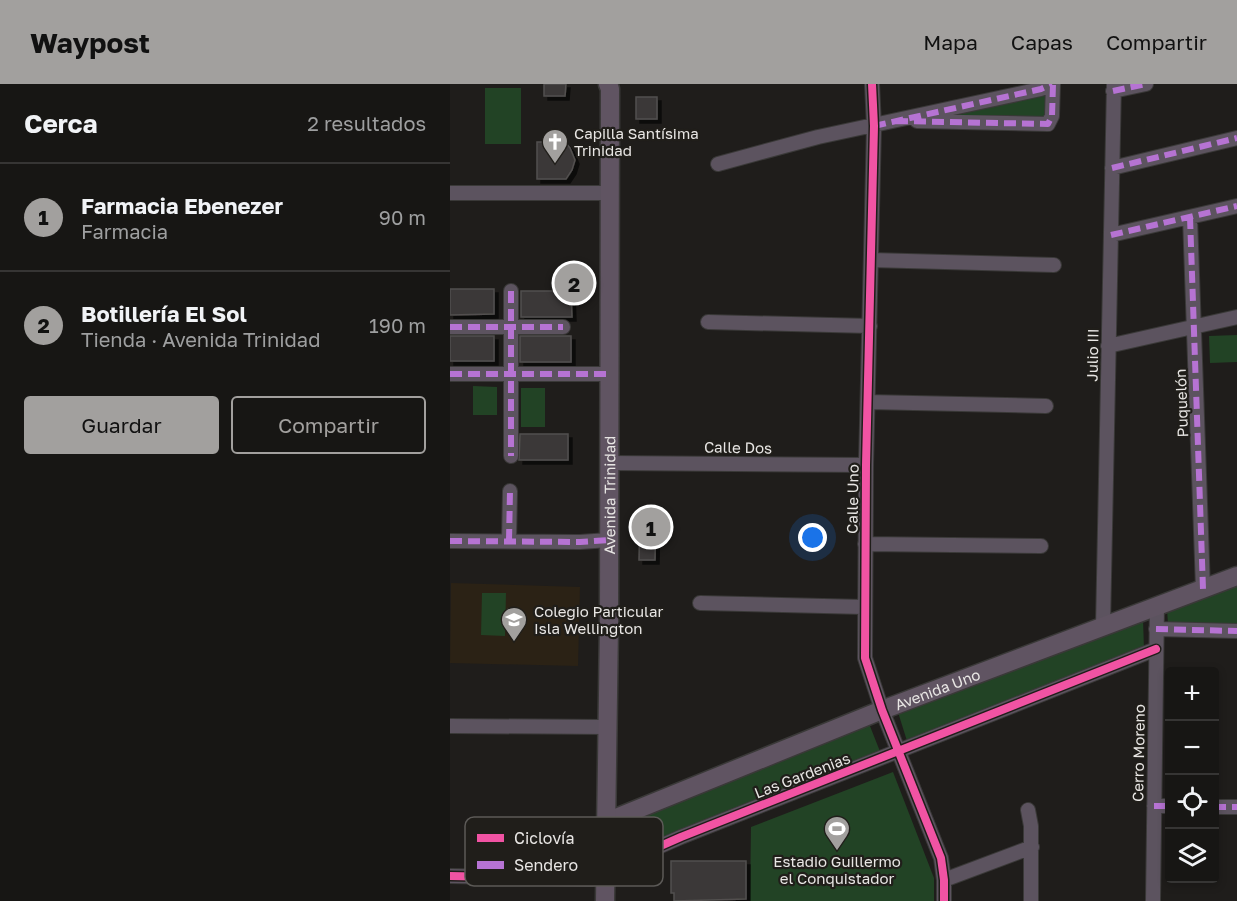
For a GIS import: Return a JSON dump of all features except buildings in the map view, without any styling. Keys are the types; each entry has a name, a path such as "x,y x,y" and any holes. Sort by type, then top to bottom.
{"main road":[{"name":"Avenida Trinidad","path":"606,817 610,86"},
{"name":"Avenida Uno","path":"618,817 882,710 1237,576"},
{"name":"Avenida Trinidad","path":"604,901 605,886"}],"street":[{"name":"Calle Uno","path":"872,84 874,126 866,465 865,658 882,710 941,858 944,901"},
{"path":"718,164 818,137 1041,89 1052,84 1052,116 1048,124 896,121"},
{"path":"1114,88 1146,84"},
{"name":"Julio III","path":"1103,627 1114,88"},
{"path":"1112,168 1237,138"},
{"path":"450,193 609,193"},
{"path":"1110,235 1237,206"},
{"name":"Puquelón","path":"1190,217 1203,589"},
{"path":"871,260 1054,265"},
{"path":"511,291 511,456"},
{"path":"1108,346 1237,317"},
{"path":"708,322 870,326"},
{"path":"450,327 563,327"},
{"path":"450,374 610,375"},
{"path":"868,402 1046,406"},
{"name":"Calle Dos","path":"609,463 866,465"},
{"path":"509,541 510,491"},
{"path":"450,541 609,540"},
{"path":"865,544 1041,546"},
{"path":"700,603 864,607"},
{"name":"Cerro Moreno","path":"1153,901 1157,606"},
{"path":"1156,629 1237,631"},
{"name":"Las Gardenias","path":"663,844 1156,649"},
{"path":"450,726 607,727"},
{"path":"1154,806 1165,806"},
{"path":"1219,807 1237,807"},
{"path":"1028,810 1031,819 1032,847 1031,901"},
{"path":"944,880 1032,847"},
{"name":"Las Gardenias","path":"450,876 465,876"}],"shaded area":[{"name":"Colegio Particular Isla Wellington","path":"451,583 580,587 578,666 450,663"}],"green space":[{"path":"485,88 521,88 521,144 485,144"},
{"path":"1047,93 1044,121 955,120 954,113"},
{"path":"1237,335 1237,362 1210,363 1209,336"},
{"path":"473,386 497,387 497,415 473,415"},
{"path":"521,388 545,388 545,427 521,427"},
{"path":"1237,585 1237,625 1168,624 1167,609"},
{"path":"482,593 506,593 505,636 481,635"},
{"path":"1143,619 1144,649 907,741 897,709"},
{"path":"868,721 881,754 663,837 663,817 634,817"},
{"name":"Estadio Guillermo el Conquistador","path":"893,772 934,878 934,901 750,901 751,827"}],"marked path":[{"path":"874,126 1041,89 1052,84"},
{"path":"896,121 1048,124 1052,116 1053,84"},
{"path":"1113,91 1146,84"},
{"path":"1112,168 1237,138"},
{"path":"1111,235 1237,206"},
{"path":"1190,217 1203,589"},
{"path":"511,291 511,456"},
{"path":"450,327 563,327"},
{"path":"450,374 610,374"},
{"path":"509,541 510,491"},
{"path":"450,541 580,542 609,540"},
{"path":"1156,629 1237,631"},
{"path":"1154,806 1165,806"},
{"path":"1219,807 1237,807"}],"cycle path":[{"path":"872,84 874,126 866,465 865,658 882,710 941,858 944,901"},
{"path":"663,845 1156,649"},
{"path":"450,876 465,876"}],"place":[{"name":"Capilla Santísima Trinidad","path":"555,165"},
{"name":"Botillería El Sol","path":"574,283"},
{"name":"Farmacia Ebenezer","path":"651,527"},
{"name":"Colegio Particular Isla Wellington","path":"514,643"},
{"name":"Estadio Guillermo el Conquistador","path":"837,852"}]}
